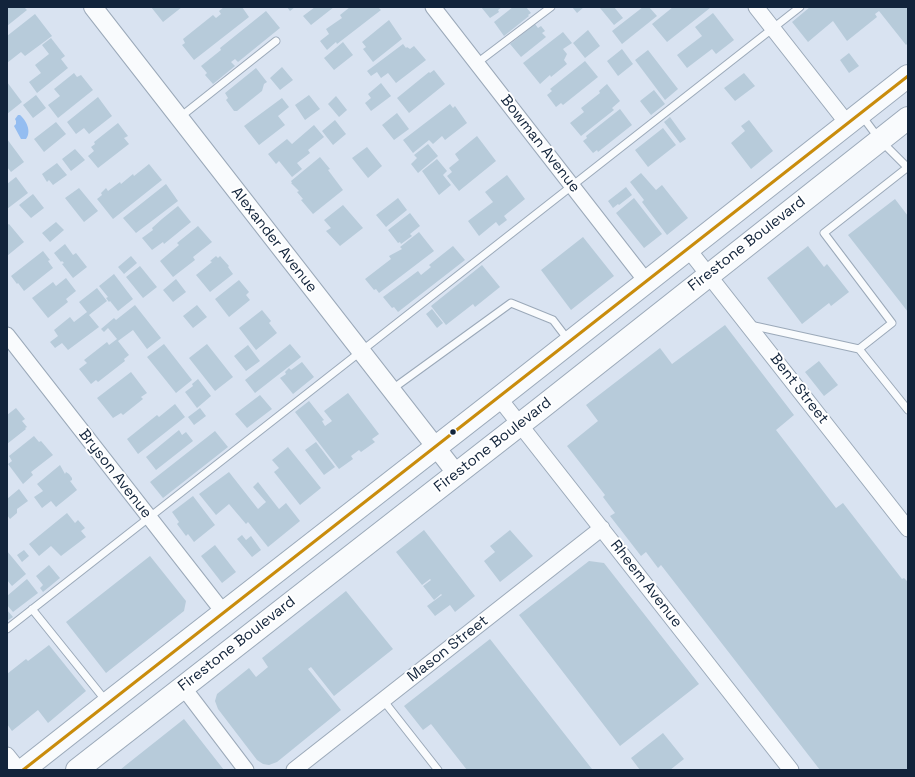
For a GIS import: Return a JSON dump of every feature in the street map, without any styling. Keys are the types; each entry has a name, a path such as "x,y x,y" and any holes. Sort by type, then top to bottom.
{"main road":[{"path":"23,770 908,76"},
{"name":"Firestone Boulevard","path":"76,770 520,424 908,118"}],"street":[{"name":"Alexander Avenue","path":"93,7 456,473"},
{"name":"Bowman Avenue","path":"433,7 646,281"},
{"path":"756,7 854,118"},
{"name":"Bent Street","path":"688,249 908,529"},
{"name":"Bryson Avenue","path":"7,335 224,613"},
{"name":"Rheem Avenue","path":"499,398 791,770"},
{"name":"Mason Street","path":"294,770 602,528"},
{"path":"183,687 246,770"},
{"path":"7,755 19,770"}],"lane":[{"path":"477,63 551,7"},
{"path":"7,629 800,7"},
{"path":"179,118 276,41"},
{"path":"854,118 908,167 824,233 892,323 859,348"},
{"path":"391,390 511,303 553,320 570,342"},
{"path":"748,324 859,348 908,410"},
{"path":"32,609 108,703"},
{"path":"383,700 438,770"}],"water":[{"path":"18,115 22,117 28,126 28,136 26,139 21,139 14,126 16,124 15,119"}],"building":[{"path":"7,7 24,7 27,10 7,26"},
{"path":"151,7 182,7 163,22"},
{"path":"224,7 242,7 249,17 194,60 182,45 185,43 183,39 213,15 216,18 221,14 219,11"},
{"path":"287,7 295,7 290,11"},
{"path":"315,7 334,7 311,25 303,16"},
{"path":"350,7 378,7 381,10 327,50 320,41 329,34 326,29 342,18 340,15"},
{"path":"481,7 502,7 498,10 499,12 490,18"},
{"path":"513,7 526,7 531,13 504,36 494,22"},
{"path":"572,7 584,7 577,13"},
{"path":"614,7 623,18 614,25 600,8"},
{"path":"643,7 649,7 657,16 622,44 612,31"},
{"path":"673,7 710,8 667,42 652,24"},
{"path":"810,7 907,7 908,43 906,45 879,11 875,14 877,17 847,41 833,21 808,42 792,22"},
{"path":"266,11 280,28 238,62 235,59 231,62 235,66 213,84 205,75 207,73 201,66 221,50 220,48"},
{"path":"713,13 734,40 716,54 712,49 687,68 677,55 702,36 695,27"},
{"path":"35,14 52,36 25,56 21,52 7,63 7,36"},
{"path":"389,20 402,39 373,62 363,49 366,47 362,42"},
{"path":"535,24 538,28 541,26 545,31 542,33 546,37 521,57 510,44"},
{"path":"588,30 600,46 585,58 573,43"},
{"path":"563,32 572,43 563,49 567,54 564,60 567,64 551,77 550,75 540,84 523,63"},
{"path":"51,38 65,56 61,59 68,68 37,93 29,82 41,73 35,65 49,54 42,45"},
{"path":"343,42 353,55 334,70 324,58"},
{"path":"403,44 406,48 407,47 410,49 414,46 426,60 396,83 388,73 381,78 377,72 371,76 367,71"},
{"path":"622,49 633,64 618,76 607,61"},
{"path":"648,50 678,89 665,100 635,60"},
{"path":"849,53 859,66 849,73 840,60"},
{"path":"585,61 598,77 563,105 561,103 556,107 547,95 552,91 550,89"},
{"path":"282,67 293,80 280,90 270,78"},
{"path":"256,68 267,82 264,84 262,91 237,111 234,111 226,100 228,98 225,93"},
{"path":"434,70 445,84 409,113 397,98 429,72 430,73"},
{"path":"74,73 77,77 81,75 93,90 58,118 48,105 60,96 54,89"},
{"path":"744,73 755,86 735,101 724,88"},
{"path":"7,82 22,102 7,114"},
{"path":"381,83 391,96 371,111 365,103 371,98 368,94"},
{"path":"607,84 620,101 612,108 614,110 581,136 570,123 584,112 581,108 600,93 599,91"},
{"path":"654,90 665,104 651,115 640,101"},
{"path":"36,95 46,108 33,118 23,105"},
{"path":"309,95 320,109 305,120 295,105"},
{"path":"336,96 347,110 339,117 328,104"},
{"path":"98,97 112,116 89,134 84,128 76,134 67,122"},
{"path":"282,98 289,107 278,116 285,125 259,145 244,126"},
{"path":"450,104 453,108 455,106 467,123 445,140 442,136 433,144 429,140 413,153 403,140"},
{"path":"620,109 632,125 598,152 597,150 593,153 583,141 587,138 586,136"},
{"path":"397,113 409,129 394,140 382,125"},
{"path":"670,117 686,139 680,143 664,122"},
{"path":"335,120 346,134 333,145 322,131"},
{"path":"749,120 773,151 751,169 731,143 745,131 741,126"},
{"path":"56,122 66,134 44,152 34,139"},
{"path":"118,123 128,136 124,138 129,144 98,168 88,156 94,151 91,147 95,144 94,142"},
{"path":"314,125 324,137 308,150 310,153 297,163 302,169 292,177 279,161 276,164 268,154 287,139 292,144"},
{"path":"663,128 676,145 648,167 635,150"},
{"path":"477,136 496,161 459,191 447,176 452,172 449,168 459,160 455,154"},
{"path":"7,139 24,162 11,172 7,167"},
{"path":"428,144 438,156 418,173 411,164 417,158 414,155"},
{"path":"367,147 382,166 368,178 352,158"},
{"path":"75,149 85,160 71,171 62,159"},
{"path":"320,157 330,169 328,170 343,190 313,214 301,200 303,199 297,192 299,191 291,183 291,181"},
{"path":"437,159 447,171 443,175 451,185 439,195 422,171"},
{"path":"57,163 67,175 53,185 49,180 47,182 42,174"},
{"path":"149,164 162,180 113,219 97,199 102,195 101,193 106,188 108,191 120,182 121,184"},
{"path":"641,173 656,190 662,185 688,218 667,235 642,202 644,200 630,182"},
{"path":"507,175 525,199 504,216 507,220 499,226 496,222 479,236 468,221 493,202 485,192"},
{"path":"16,177 28,193 7,209 7,184"},
{"path":"166,184 178,201 136,233 123,218"},
{"path":"626,187 632,195 613,208 608,201"},
{"path":"79,188 98,211 84,222 65,198"},
{"path":"33,194 44,208 31,218 19,205"},
{"path":"398,198 407,210 386,227 376,215"},
{"path":"634,198 662,234 644,248 616,213"},
{"path":"895,199 908,216 908,312 848,235"},
{"path":"343,205 363,228 340,246 326,231 331,228 324,220"},
{"path":"178,206 191,222 164,244 163,242 152,250 142,238 153,230 152,228"},
{"path":"410,213 420,226 410,234 412,236 401,244 400,242 398,243 388,230"},
{"path":"56,222 64,230 50,242 42,233"},
{"path":"9,224 24,242 7,256 7,225"},
{"path":"198,226 212,242 193,257 195,260 173,277 160,261 179,245 177,243"},
{"path":"419,232 434,251 379,293 376,289 374,290 365,279 391,259 389,256 402,249 400,247"},
{"path":"583,237 614,276 571,310 541,270"},
{"path":"65,244 73,255 76,253 87,267 73,278 62,264 64,263 62,261 61,262 54,253"},
{"path":"453,246 465,260 398,312 394,307 392,308 383,297 418,271 421,275 431,267 429,265"},
{"path":"808,246 824,267 827,264 849,292 831,306 829,303 802,324 767,278"},
{"path":"43,251 50,260 48,261 53,268 24,291 11,276"},
{"path":"131,256 137,263 124,274 118,267"},
{"path":"216,256 218,258 220,256 229,266 228,267 233,274 210,292 196,275 212,262 210,261"},
{"path":"482,265 500,287 475,307 473,304 446,325 431,306"},
{"path":"140,266 157,287 143,298 126,277"},
{"path":"114,274 133,299 118,311 110,301 109,302 106,298 108,297 99,286"},
{"path":"66,278 76,291 66,299 68,302 48,318 32,298 53,282 56,286"},
{"path":"176,279 186,292 173,302 163,290"},
{"path":"239,280 249,292 246,295 250,300 229,317 215,299"},
{"path":"97,288 107,301 89,315 99,327 68,350 62,343 55,348 50,342 58,336 54,330 70,317 74,322 87,312 79,302"},
{"path":"135,305 161,338 147,349 133,330 118,341 129,355 124,359 125,361 98,382 96,380 91,384 79,369 87,363 84,360 107,342 109,345 117,339 108,328 104,332 101,329 114,318 116,320"},
{"path":"197,305 207,317 193,328 183,316"},
{"path":"432,309 443,323 437,328 426,314"},
{"path":"262,310 271,321 269,323 277,333 256,350 239,328"},
{"path":"725,325 794,415 776,430 836,508 843,503 902,579 904,578 908,582 908,770 820,770 661,565 658,568 646,552 641,556 610,516 615,513 603,497 605,495 567,446 598,421 586,405 660,348 672,364"},
{"path":"164,344 192,380 176,393 147,357"},
{"path":"207,344 233,377 215,391 189,358"},
{"path":"290,344 301,357 255,393 245,380"},
{"path":"248,345 260,361 246,371 234,356"},
{"path":"819,361 838,385 824,396 805,372"},
{"path":"302,362 314,377 293,394 280,378 286,374 285,372 289,368 291,370"},
{"path":"131,372 147,393 141,397 143,399 123,415 121,413 113,418 97,398"},
{"path":"198,379 211,396 197,408 185,392 193,386 192,384"},
{"path":"348,393 379,434 372,439 375,442 361,452 359,450 351,456 353,459 339,469 295,412 309,401 324,420 322,421 325,426 332,421 324,411"},
{"path":"260,395 272,409 247,428 235,414"},
{"path":"175,404 185,417 138,454 127,439 157,415 159,417"},
{"path":"16,408 25,419 22,421 27,427 7,444 7,415"},
{"path":"200,408 206,416 194,425 188,417"},
{"path":"179,430 182,435 186,432 193,441 156,470 146,457"},
{"path":"215,431 228,447 163,498 150,482"},
{"path":"34,436 39,442 41,441 53,455 31,472 33,475 23,484 8,464 12,461 9,456"},
{"path":"316,442 335,467 324,475 305,450"},
{"path":"288,447 321,488 300,505 274,472 279,468 272,460"},
{"path":"60,465 65,474 66,472 72,478 70,481 77,490 56,507 51,501 42,508 34,497 43,491 37,484"},
{"path":"229,472 258,509 266,502 253,487 258,482 279,509 286,503 300,521 268,547 248,522 246,524 229,504 216,515 199,494"},
{"path":"19,489 28,501 17,509 17,513 10,519 7,515 7,499"},
{"path":"193,496 215,525 194,542 188,534 186,536 177,524 179,522 172,512"},
{"path":"67,513 75,523 78,520 85,528 81,531 86,537 61,556 51,546 39,556 29,544"},
{"path":"424,530 475,596 455,612 450,605 435,616 427,606 442,595 441,594 434,600 423,586 431,580 430,579 422,585 396,552"},
{"path":"510,530 533,556 500,582 484,561 495,552 490,546"},
{"path":"242,535 246,540 251,536 261,550 252,557 237,539"},
{"path":"215,545 236,572 222,583 201,556"},
{"path":"24,550 29,556 22,562 17,555"},
{"path":"7,551 26,574 12,586 7,580"},
{"path":"150,556 186,601 184,611 106,673 66,622"},
{"path":"589,561 604,563 699,684 620,746 519,615"},
{"path":"49,565 60,578 43,592 40,588 43,585 36,576"},
{"path":"27,579 38,593 13,612 7,605 7,596"},
{"path":"346,591 393,649 334,696 311,667 308,669 341,710 277,762 269,765 263,764 257,760 218,709 215,701 217,694 249,668 256,677 268,667 262,658"},
{"path":"7,610 13,617 7,621"},
{"path":"490,639 592,769 467,770 431,724 423,730 404,706"},
{"path":"49,645 86,691 48,723 38,710 12,731 7,724 7,674 26,659 28,661"},
{"path":"184,719 224,770 120,770 126,765"},
{"path":"663,733 684,759 670,770 640,770 631,758"}],"transit line":[{"path":"23,770 908,76"}]}
